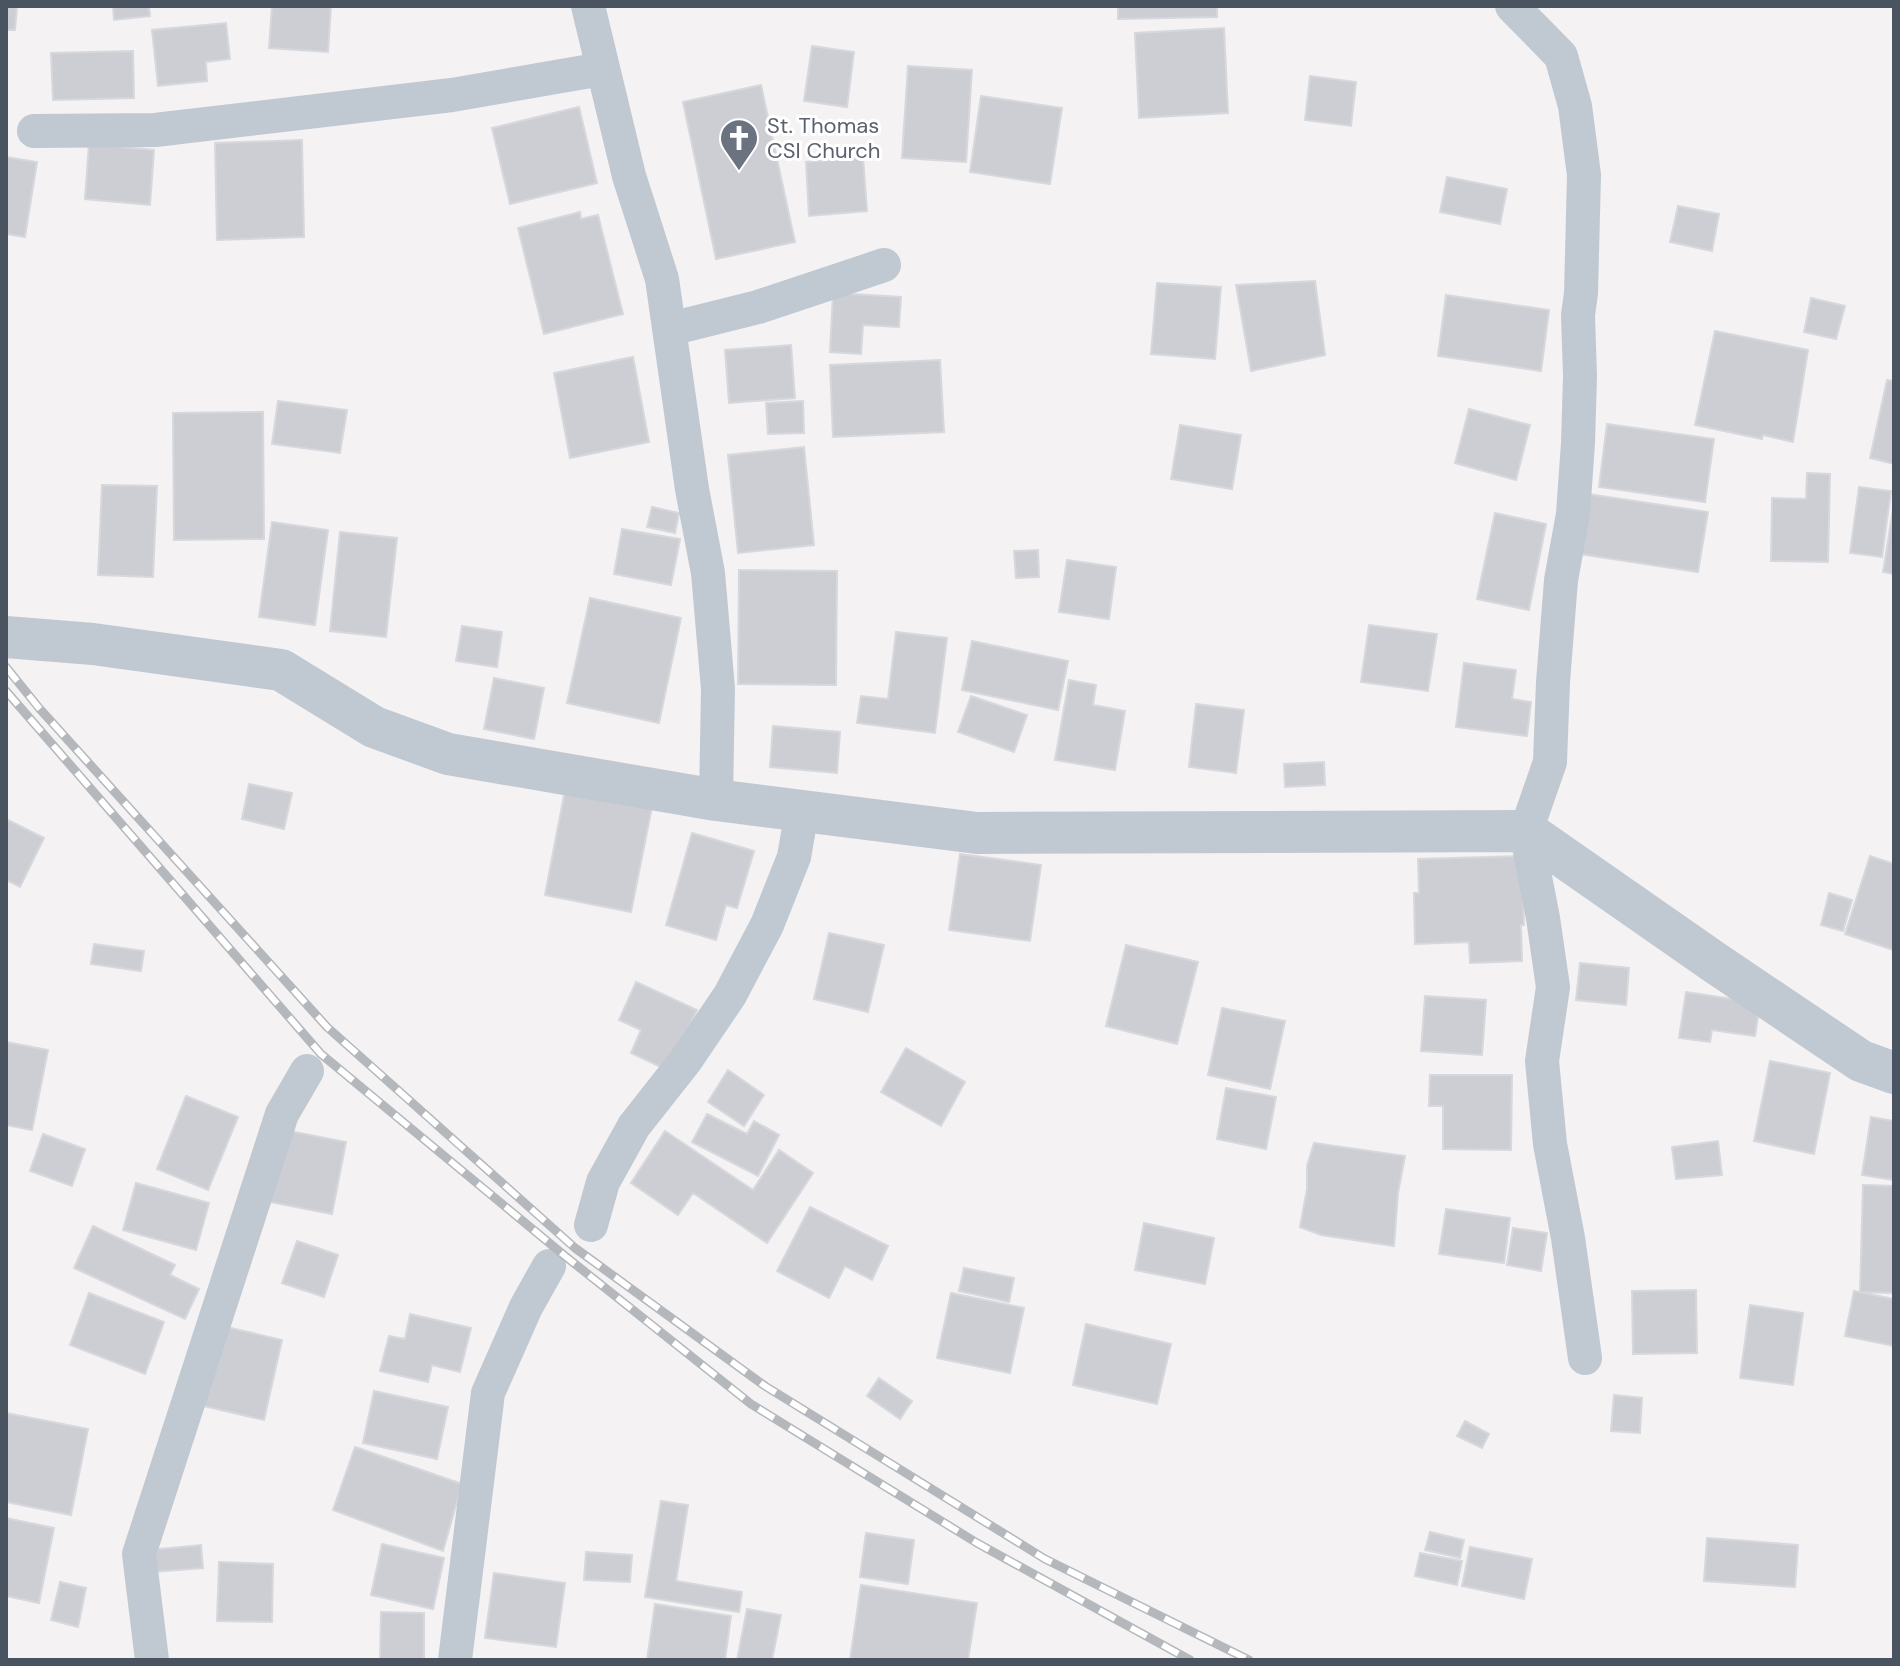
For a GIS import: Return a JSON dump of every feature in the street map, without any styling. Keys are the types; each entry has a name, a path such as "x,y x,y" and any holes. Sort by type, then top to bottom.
{"street":[{"path":"588,6 629,176 662,279 692,489 708,573 718,689 716,800"},
{"path":"1512,6 1561,56 1575,106 1584,175 1578,315 1578,443 1573,514 1561,580 1550,762 1526,831 1553,987 1542,1061 1550,1144 1568,1238 1585,1358"},
{"path":"34,131 155,130 452,95 602,69"},
{"path":"670,329 758,307 884,265"},
{"path":"6,637 93,644 281,670 374,727 448,754 716,800 802,811 977,833 1526,831 1861,1061 1894,1073"},
{"path":"591,1225 603,1182 634,1126 686,1060 730,995 767,925 794,857 802,811"},
{"path":"152,1660 139,1554 282,1114 307,1071"},
{"path":"455,1660 488,1393 526,1307 549,1266"}],"building":[{"path":"6,6 17,6 15,30 6,30"},
{"path":"113,6 149,6 150,16 114,20"},
{"path":"272,6 331,6 328,52 269,48"},
{"path":"1118,6 1217,6 1217,17 1118,19"},
{"path":"226,23 230,59 206,62 207,81 158,86 152,30"},
{"path":"1224,28 1228,113 1139,118 1135,33"},
{"path":"812,46 854,52 847,107 804,101"},
{"path":"133,51 134,98 53,100 51,53"},
{"path":"908,66 972,70 966,162 902,158"},
{"path":"1310,76 1356,82 1351,126 1305,120"},
{"name":"St. Thomas CSI Church","path":"761,85 795,242 716,259 683,102"},
{"path":"981,96 1062,108 1050,184 970,172"},
{"path":"579,107 597,183 510,204 492,128"},
{"path":"302,140 304,237 217,240 215,143"},
{"path":"89,144 154,150 150,205 85,199"},
{"path":"6,157 37,162 25,237 6,234"},
{"path":"863,157 867,211 809,216 806,162"},
{"path":"1447,177 1507,189 1500,224 1440,212"},
{"path":"1678,206 1719,214 1712,251 1670,242"},
{"path":"580,212 581,219 598,215 623,314 544,334 518,228"},
{"path":"1315,281 1325,355 1251,371 1236,285"},
{"path":"1157,283 1221,287 1215,359 1151,354"},
{"path":"833,293 901,297 899,327 863,325 861,354 830,352"},
{"path":"1446,295 1549,310 1541,371 1438,356"},
{"path":"1811,298 1845,306 1836,339 1804,332"},
{"path":"1715,331 1808,350 1793,442 1695,425"},
{"path":"791,345 795,398 729,403 725,350"},
{"path":"633,357 649,442 570,458 554,373"},
{"path":"940,360 944,432 833,437 830,365"},
{"path":"1887,380 1894,381 1894,464 1870,458"},
{"path":"278,401 347,410 340,453 272,444"},
{"path":"803,401 804,433 768,434 766,403"},
{"path":"1469,409 1530,425 1516,480 1455,463"},
{"path":"263,412 264,539 174,540 173,413"},
{"path":"1607,424 1714,439 1705,502 1599,487"},
{"path":"1180,425 1241,435 1232,489 1171,479"},
{"path":"804,447 814,545 738,553 728,455"},
{"path":"1807,473 1830,474 1828,562 1771,561 1772,498 1806,499"},
{"path":"102,485 157,486 153,577 98,575"},
{"path":"1859,487 1891,491 1882,557 1850,553"},
{"path":"1588,494 1708,512 1698,572 1579,554"},
{"path":"1894,503 1894,574 1883,572"},
{"path":"652,507 679,513 675,533 647,527"},
{"path":"1495,513 1546,524 1529,610 1477,599"},
{"path":"272,522 328,530 315,625 259,617"},
{"path":"622,529 680,539 671,585 614,574"},
{"path":"340,532 397,538 386,637 330,631"},
{"path":"1038,550 1039,577 1016,578 1014,551"},
{"path":"1067,560 1116,567 1109,619 1059,612"},
{"path":"739,570 837,571 836,685 738,684"},
{"path":"590,598 681,618 659,723 567,703"},
{"path":"1369,625 1437,634 1428,691 1361,682"},
{"path":"462,626 502,632 497,667 456,661"},
{"path":"896,632 947,638 935,733 857,723 861,696 888,699"},
{"path":"972,641 1068,661 1058,710 962,690"},
{"path":"1464,663 1516,670 1512,699 1531,702 1527,736 1456,727"},
{"path":"494,678 544,688 534,739 484,729"},
{"path":"1069,680 1096,685 1093,705 1125,711 1115,770 1055,760"},
{"path":"971,696 1027,715 1014,752 958,732"},
{"path":"1196,704 1244,710 1236,773 1189,767"},
{"path":"773,726 840,732 837,773 770,767"},
{"path":"1324,762 1325,785 1285,787 1284,764"},
{"path":"249,784 292,793 284,829 242,819"},
{"path":"565,790 652,807 631,912 545,895"},
{"path":"6,819 44,838 20,887 6,880"},
{"path":"692,833 754,851 737,908 726,905 716,940 666,925"},
{"path":"960,854 1041,865 1030,941 949,930"},
{"path":"1522,856 1522,961 1470,963 1469,942 1415,944 1414,893 1419,893 1418,859"},
{"path":"1870,856 1894,864 1894,950 1845,934"},
{"path":"1829,893 1852,900 1843,931 1821,925"},
{"path":"829,933 884,945 868,1012 814,999"},
{"path":"94,944 144,951 141,971 91,964"},
{"path":"1126,945 1198,962 1177,1044 1106,1026"},
{"path":"1580,963 1629,968 1626,1005 1576,1000"},
{"path":"636,982 697,1010 669,1071 631,1053 641,1030 619,1020"},
{"path":"1686,992 1760,1003 1755,1036 1712,1030 1710,1042 1679,1038"},
{"path":"1425,996 1486,1000 1482,1055 1421,1051"},
{"path":"1222,1008 1285,1021 1270,1089 1208,1075"},
{"path":"6,1042 48,1050 32,1130 6,1125"},
{"path":"906,1048 965,1082 941,1126 881,1092"},
{"path":"1770,1061 1830,1073 1814,1154 1754,1141"},
{"path":"728,1070 764,1095 744,1126 708,1102"},
{"path":"1430,1075 1512,1075 1511,1150 1443,1149 1443,1106 1429,1106"},
{"path":"1226,1088 1276,1097 1266,1149 1217,1139"},
{"path":"186,1096 238,1117 208,1190 157,1169"},
{"path":"707,1114 747,1134 754,1121 779,1135 758,1176 692,1142"},
{"path":"1871,1117 1894,1121 1894,1180 1862,1175"},
{"path":"279,1129 346,1142 332,1214 265,1201"},
{"path":"665,1131 753,1190 779,1150 813,1173 767,1243 693,1193 678,1215 631,1183"},
{"path":"43,1134 85,1149 72,1186 30,1171"},
{"path":"1718,1141 1722,1175 1676,1179 1672,1147"},
{"path":"1314,1143 1405,1156 1398,1193 1394,1246 1321,1235 1300,1227 1307,1189 1307,1166"},
{"path":"136,1183 209,1203 196,1250 123,1230"},
{"path":"1863,1185 1894,1186 1894,1293 1860,1292"},
{"path":"810,1207 888,1246 872,1280 845,1266 829,1298 777,1271"},
{"path":"1446,1209 1510,1218 1504,1263 1439,1254"},
{"path":"1144,1223 1214,1238 1205,1284 1135,1270"},
{"path":"93,1226 175,1265 170,1275 199,1289 185,1319 74,1268"},
{"path":"1513,1228 1547,1233 1541,1271 1507,1265"},
{"path":"297,1241 338,1255 324,1297 282,1283"},
{"path":"964,1268 1014,1278 1009,1302 959,1291"},
{"path":"1696,1290 1697,1353 1633,1354 1632,1291"},
{"path":"1854,1291 1894,1299 1894,1346 1845,1336"},
{"path":"89,1293 164,1322 145,1374 70,1345"},
{"path":"951,1293 1024,1308 1010,1373 937,1358"},
{"path":"1750,1305 1803,1313 1793,1385 1740,1378"},
{"path":"410,1314 471,1328 460,1372 432,1365 428,1382 380,1371 389,1336 405,1339"},
{"path":"214,1324 282,1340 264,1420 195,1404"},
{"path":"1086,1324 1171,1344 1157,1404 1073,1385"},
{"path":"879,1378 912,1401 900,1419 867,1396"},
{"path":"374,1391 448,1407 437,1459 363,1443"},
{"path":"1614,1395 1642,1398 1640,1433 1611,1431"},
{"path":"6,1413 88,1429 71,1515 6,1502"},
{"path":"1465,1421 1489,1434 1482,1448 1457,1436"},
{"path":"355,1447 462,1484 443,1551 333,1510"},
{"path":"661,1501 688,1505 676,1581 742,1592 739,1612 645,1597"},
{"path":"6,1518 54,1528 39,1603 6,1596"},
{"path":"1430,1532 1464,1540 1460,1558 1425,1550"},
{"path":"866,1533 914,1540 908,1584 860,1577"},
{"path":"1707,1538 1798,1545 1795,1587 1704,1581"},
{"path":"382,1544 444,1558 433,1609 371,1595"},
{"path":"201,1545 203,1568 152,1572 150,1550"},
{"path":"1470,1547 1532,1559 1524,1599 1462,1586"},
{"path":"586,1552 632,1555 630,1582 584,1580"},
{"path":"1420,1553 1462,1561 1457,1585 1415,1576"},
{"path":"219,1562 273,1564 272,1622 217,1621"},
{"path":"494,1573 565,1583 556,1647 485,1638"},
{"path":"60,1582 86,1588 78,1627 51,1620"},
{"path":"861,1585 977,1603 968,1660 850,1660"},
{"path":"655,1604 731,1616 725,1660 647,1660"},
{"path":"747,1609 781,1615 772,1660 737,1660"},
{"path":"381,1612 424,1613 424,1660 380,1660"}],"railway":[{"path":"6,667 39,708 327,1027 575,1248 765,1386 1045,1559 1249,1660"},
{"path":"6,691 321,1054 565,1256 751,1404 977,1543 1190,1660"}],"place":[{"name":"St. Thomas CSI Church","path":"739,172"}]}
